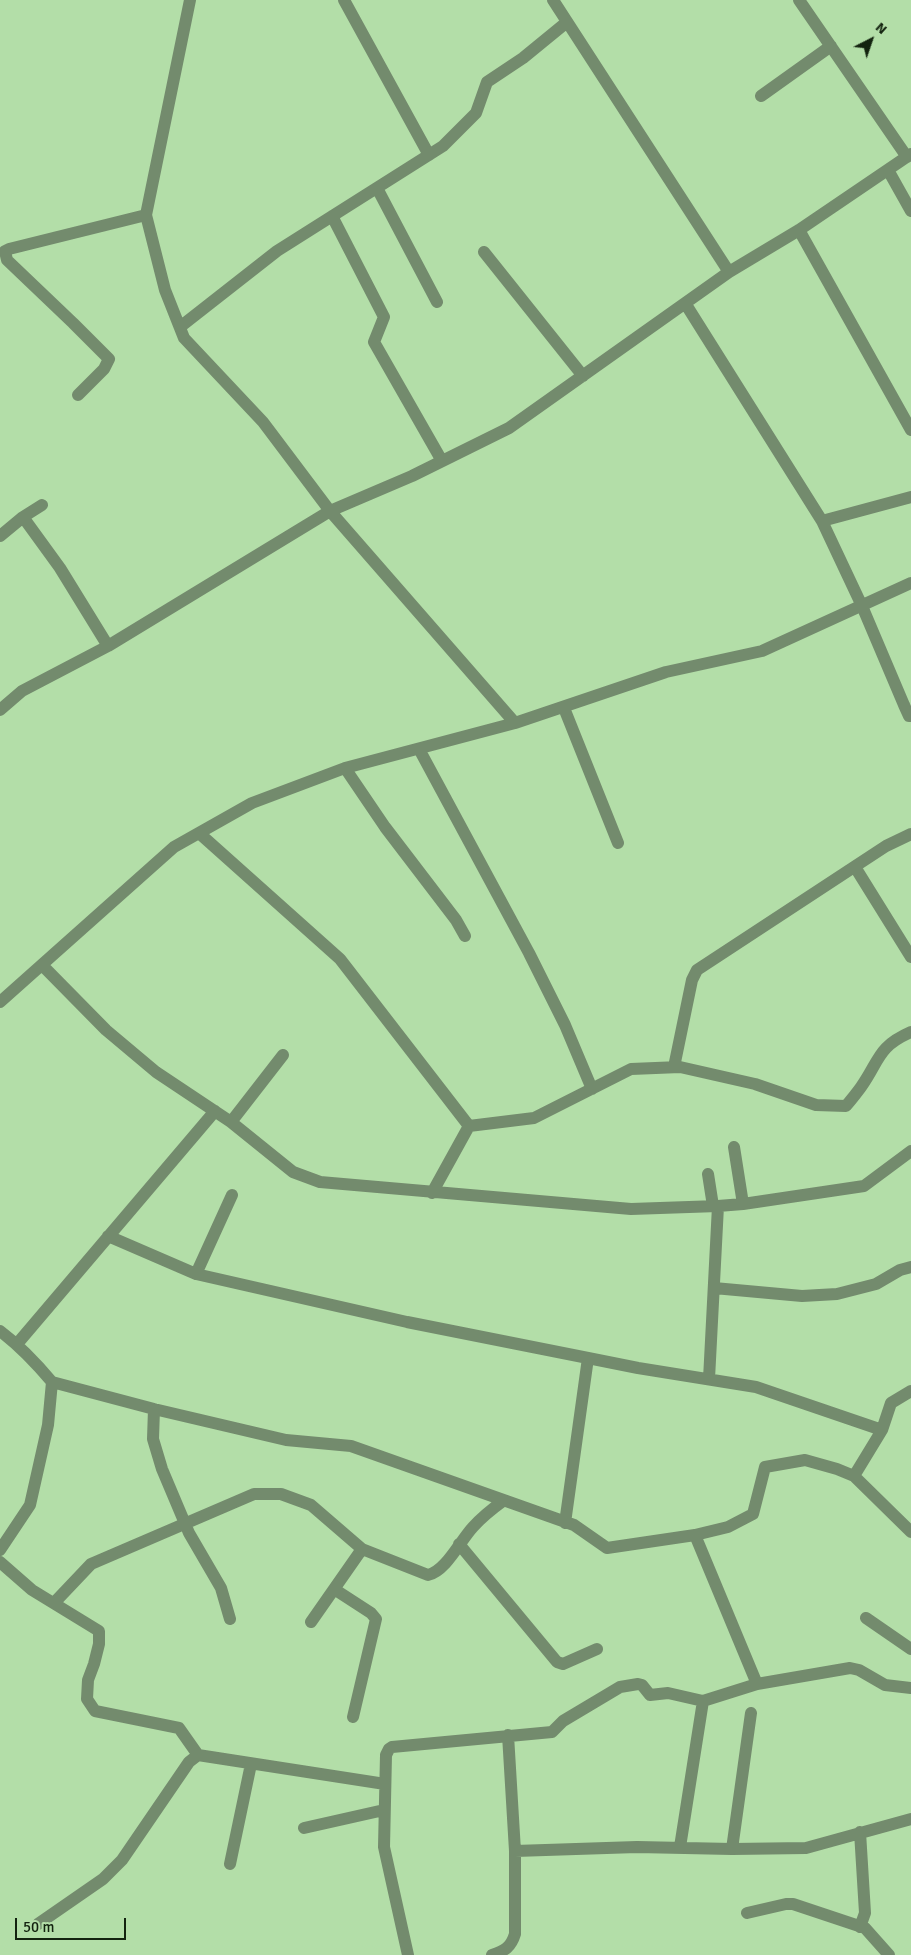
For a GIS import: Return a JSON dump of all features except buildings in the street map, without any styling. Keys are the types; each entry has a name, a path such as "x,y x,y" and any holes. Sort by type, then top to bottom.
{"street":[{"path":"190,0 146,215 165,290 184,338 263,422 330,511 515,723"},
{"path":"344,0 429,155"},
{"path":"0,710 22,690 108,646 330,511 442,461 509,428 729,272 798,230 909,155 799,0"},
{"path":"558,2 567,22 729,272"},
{"path":"180,327 277,251 443,146 476,113 487,82 522,58 567,22"},
{"path":"761,96 831,46"},
{"path":"888,170 911,211"},
{"path":"377,188 436,302"},
{"path":"78,395 104,369 109,359 6,260 5,252 9,249 146,215"},
{"path":"332,216 384,317 374,342 442,461"},
{"path":"798,230 911,430"},
{"path":"484,252 583,376"},
{"path":"685,303 822,521 862,606 909,716 911,716"},
{"path":"822,521 911,498"},
{"path":"0,536 42,505"},
{"path":"23,518 60,568 108,646"},
{"path":"0,1002 174,848 252,803 345,768 515,723 666,672 762,651 911,583"},
{"path":"564,708 618,843"},
{"path":"419,749 529,953 565,1025 592,1089"},
{"path":"345,768 385,827 456,920 466,936"},
{"path":"199,834 340,959 469,1126"},
{"path":"674,1067 692,980 697,970 886,846 911,834"},
{"path":"855,867 911,957"},
{"path":"42,965 106,1030 156,1072 231,1122 293,1172 320,1182 631,1209 716,1206 743,1204 864,1186 911,1151"},
{"path":"469,1126 534,1118 631,1069 680,1067 755,1084 816,1105 846,1106 862,1086 881,1052 895,1039 911,1032"},
{"path":"231,1122 283,1055"},
{"path":"17,1344 215,1111"},
{"path":"432,1193 469,1126"},
{"path":"734,1147 743,1204"},
{"path":"708,1174 716,1206 709,1379"},
{"path":"196,1274 232,1195"},
{"path":"108,1236 196,1274 407,1322 638,1368 756,1387 882,1430"},
{"path":"714,1288 802,1296 837,1294 876,1284 900,1270 911,1267"},
{"path":"0,1331 17,1344 52,1382 154,1409 286,1440 351,1446 574,1525 607,1548 695,1535 728,1527 753,1514 765,1467 805,1460 837,1468 854,1476 911,1532"},
{"path":"565,1523 588,1358"},
{"path":"0,1550 30,1505 48,1425 52,1382"},
{"path":"854,1476 882,1430 891,1403 911,1391"},
{"path":"154,1409 154,1439 162,1469 184,1523 221,1588 230,1619"},
{"path":"54,1604 91,1564 130,1549 184,1523 254,1494 281,1494 311,1506 362,1549 428,1575 435,1574 442,1568 472,1528 490,1510 503,1501"},
{"path":"695,1535 757,1684"},
{"path":"459,1544 557,1662 563,1664 597,1649"},
{"path":"311,1622 362,1549"},
{"path":"0,1562 32,1590 100,1631 96,1657 88,1680 87,1699 95,1711 179,1728 198,1755 385,1784"},
{"path":"334,1589 371,1613 376,1619 353,1717"},
{"path":"866,1618 911,1649"},
{"path":"408,1955 384,1847 386,1755 392,1747 552,1732 562,1721 620,1688 638,1684 642,1685 650,1696 668,1693 704,1701 757,1684 850,1668 859,1670 885,1685 911,1688"},
{"path":"680,1847 704,1701"},
{"path":"732,1849 751,1713"},
{"path":"492,1955 504,1952 512,1944 516,1934 515,1851 508,1735"},
{"path":"38,1924 103,1879 122,1860 189,1762 198,1755"},
{"path":"230,1864 251,1764"},
{"path":"304,1828 384,1810"},
{"path":"515,1851 680,1847 732,1849 806,1848 911,1819"},
{"path":"860,1832 864,1913 860,1927"},
{"path":"747,1913 793,1904 872,1933 889,1955"}]}
